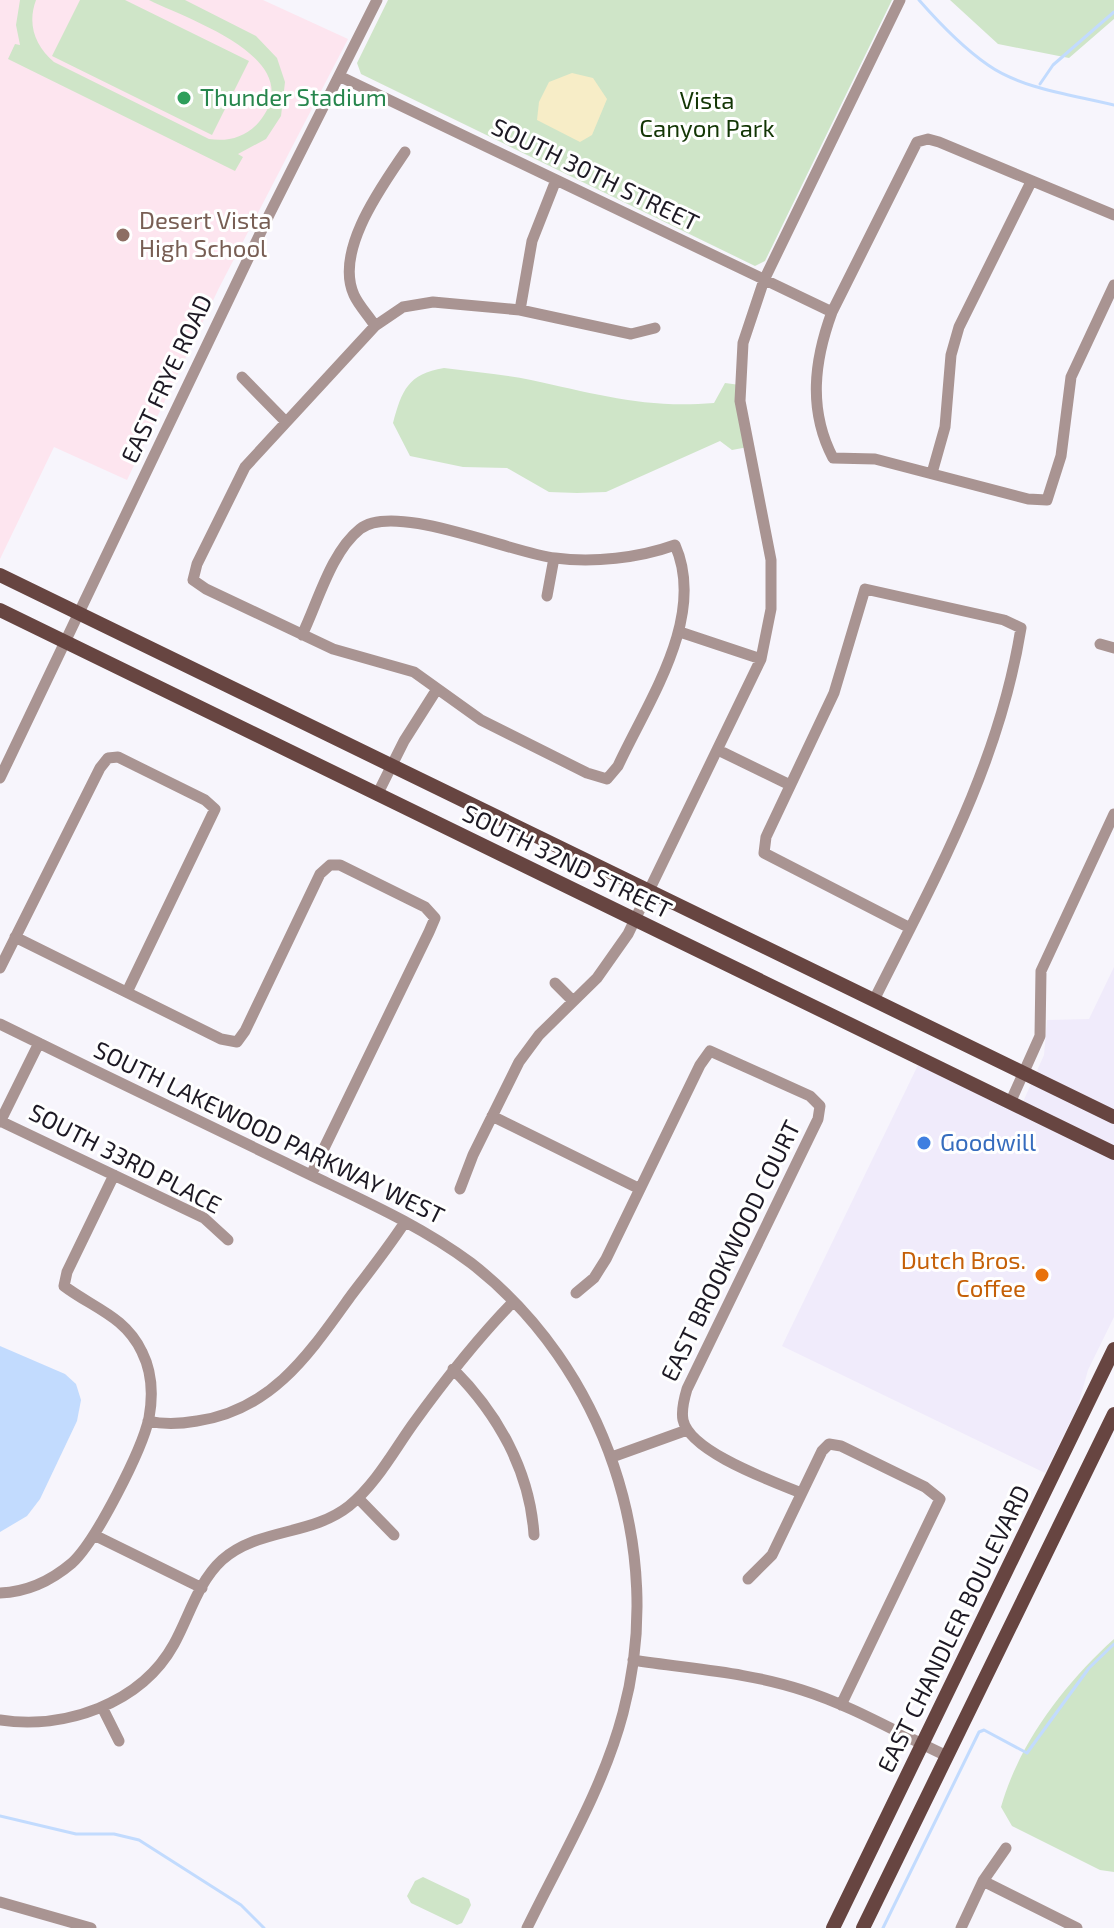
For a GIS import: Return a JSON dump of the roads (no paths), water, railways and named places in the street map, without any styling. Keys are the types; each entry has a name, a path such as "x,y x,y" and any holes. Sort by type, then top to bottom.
{"main road":[{"name":"SOUTH 32ND STREET","path":"0,575 1114,1117"},
{"name":"SOUTH 32ND STREET","path":"0,610 1114,1153"},
{"name":"EAST CHANDLER BOULEVARD","path":"833,1928 1114,1349"},
{"name":"EAST CHANDLER BOULEVARD","path":"863,1928 1114,1414"}],"street":[{"name":"EAST FRYE ROAD","path":"0,778 377,0"},
{"path":"460,1189 492,1116 529,1048 615,956 761,659 771,609 771,560 740,385 747,323 764,280 899,2"},
{"name":"SOUTH 30TH STREET","path":"339,76 832,312"},
{"path":"1114,215 939,142 928,139 917,142 832,312 815,370 825,443 833,458 875,459 1028,499 1047,500 1061,456 1071,377 1114,285"},
{"path":"375,326 354,294 349,274 353,249 368,208 405,152"},
{"path":"520,310 532,241 556,180"},
{"path":"932,473 945,427 951,355 959,327 1031,182"},
{"path":"302,635 343,550 362,527 386,522 455,530 554,558 600,558 656,552 675,545 685,567 686,601 680,632 618,766 607,779 587,773 481,720 398,665 333,649 302,635 193,580 239,477 285,421 375,326 403,307 419,303 520,310 631,334 655,328"},
{"path":"242,377 285,421"},
{"path":"547,596 554,558"},
{"path":"874,1000 910,928 983,776 1021,628 973,613 865,589 834,693 766,837 764,853 910,928"},
{"path":"680,632 761,659"},
{"path":"1100,644 1114,648"},
{"path":"377,795 437,689"},
{"path":"718,750 790,785"},
{"path":"0,968 108,758 118,757 205,800 215,809 127,992"},
{"path":"1010,1103 1040,1036 1041,971 1114,814"},
{"path":"15,937 221,1039 237,1042 320,874 330,865 340,865 425,907 435,918 311,1175"},
{"path":"555,983 573,1001"},
{"name":"SOUTH LAKEWOOD PARKWAY WEST","path":"0,1024 405,1222 469,1262 513,1302 546,1339 576,1384 612,1457 634,1554 637,1605 633,1660 623,1712 608,1760 527,1928"},
{"path":"0,1122 39,1043"},
{"name":"EAST BROOKWOOD COURT","path":"640,1189 710,1051 810,1096 820,1106 818,1119 687,1389 683,1420 687,1430"},
{"path":"492,1116 640,1189 606,1259 594,1278 576,1293"},
{"name":"SOUTH 33RD PLACE","path":"0,1122 204,1218 228,1240"},
{"path":"0,1593 24,1589 56,1575 73,1561 94,1535 148,1421 152,1393 149,1373 130,1331 112,1314 64,1286 67,1272 114,1175"},
{"path":"148,1421 164,1425 215,1418 268,1394 304,1360 405,1222"},
{"path":"0,1720 48,1722 102,1707 141,1681 172,1648 202,1588 219,1563 232,1552 263,1539 328,1520 358,1498 453,1369 513,1302"},
{"path":"453,1369 489,1411 510,1447 530,1494 534,1535"},
{"path":"612,1457 687,1430 709,1451 801,1493"},
{"path":"748,1579 772,1555 801,1493 829,1444 841,1446 925,1487 940,1499 841,1705"},
{"path":"358,1498 394,1535"},
{"path":"94,1535 202,1588"},
{"path":"633,1660 771,1681 841,1705 947,1756"},
{"path":"102,1707 119,1741"},
{"path":"961,1928 983,1881 1006,1848"},
{"path":"983,1881 1077,1928"},
{"path":"0,1902 91,1928"}],"water":[{"path":"0,1346 65,1374 76,1384 81,1400 77,1421 40,1499 27,1516 0,1532"}],"waterway":[{"path":"919,0 960,43 1002,73 1049,90 1114,105"},
{"path":"1040,84 1053,65 1114,12"},
{"path":"883,1928 979,1732 984,1730 1027,1753 1089,1668 1114,1644"},
{"path":"0,1816 76,1834 114,1834 139,1840 241,1905 264,1928"}],"place":[{"name":"Thunder Stadium","path":"184,98"},
{"name":"Desert Vista High School","path":"123,235"},
{"name":"Goodwill","path":"924,1143"},
{"name":"Dutch Bros. Coffee","path":"1042,1275"}],"park label":[{"name":"Vista Canyon Park","path":"707,115"}]}
